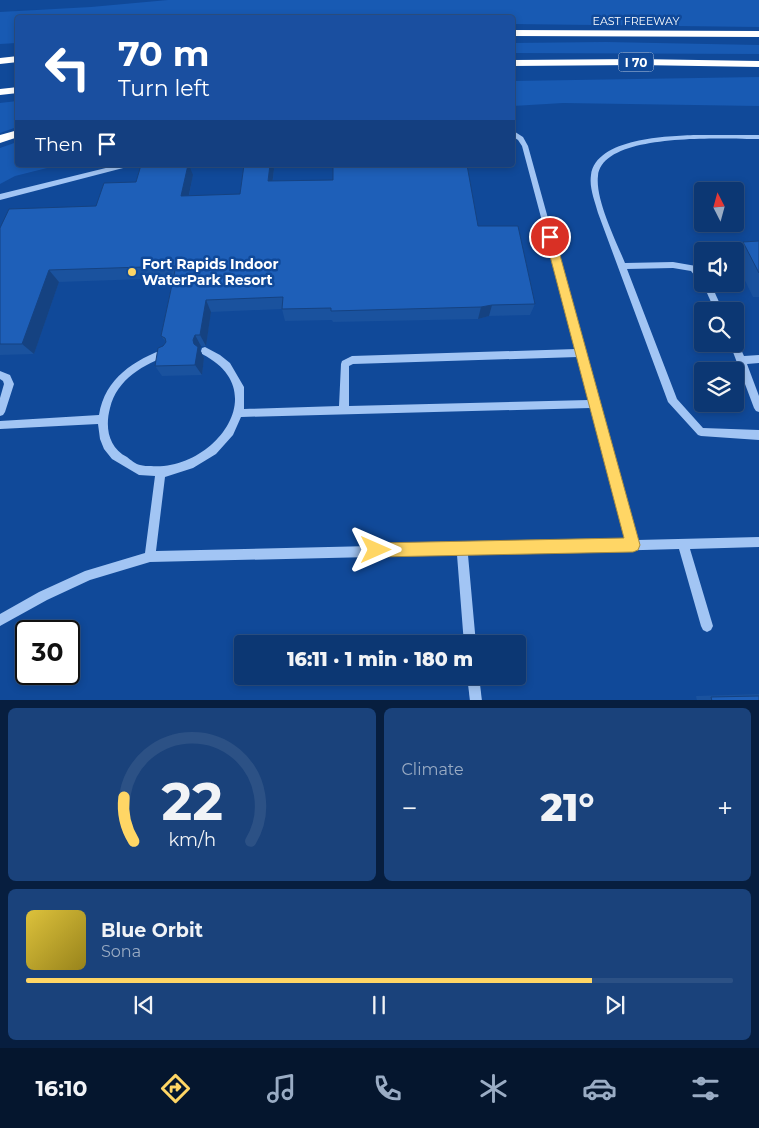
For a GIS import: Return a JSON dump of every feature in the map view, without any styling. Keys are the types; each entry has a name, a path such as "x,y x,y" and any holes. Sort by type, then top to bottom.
{"highway":[{"name":"EAST FREEWAY","path":"515,33 759,34"},
{"path":"0,53 15,54"},
{"path":"0,61 15,59"},
{"name":"I 70","path":"515,63 759,64"},
{"path":"0,92 15,90"},
{"path":"0,139 15,134"}],"street":[{"path":"515,134 521,139 525,146 633,545"},
{"path":"759,137 657,138 627,145 607,155 596,169 595,187 602,213 673,402 701,432 759,435"},
{"path":"0,197 119,167"},
{"path":"622,266 673,265 694,269"},
{"path":"167,352 145,360 129,371 115,385 106,402 102,419 103,436 111,452 123,464 140,470 160,473 181,469 201,460 218,447 231,430 238,413 240,395 236,379 228,366 205,351"},
{"path":"738,352 759,408"},
{"path":"344,410 345,364 352,360 581,353"},
{"path":"741,360 759,359"},
{"path":"0,375 7,378 9,384 0,412"},
{"path":"238,413 595,404"},
{"path":"0,425 102,419"},
{"path":"0,620 43,596 89,575 150,557 759,542"},
{"path":"683,544 707,626"},
{"path":"462,549 469,635"},
{"path":"474,685 476,700"}],"lane":[{"path":"150,557 160,473"}],"shaded area":[{"path":"168,0 759,0 759,27 515,24 515,15 15,15 15,43 0,44 0,12"},
{"path":"606,42 759,45 759,54 515,53 515,43"},
{"path":"759,77 759,106 563,103 515,106 515,81"},
{"path":"15,101 15,128 0,133 0,103"},
{"path":"15,143 15,167 51,167 15,176 0,184 0,148"}],"building":[{"path":"140,167 188,167 181,196 240,194 244,167 270,167 268,181 333,180 333,167 467,167 478,226 518,226 535,304 331,311 331,308 282,309 283,297 206,300 200,335 195,335 193,340 194,344 198,347 195,365 155,366 158,348 166,342 165,338 161,336 176,266 49,270 22,344 0,344 0,228 9,209 96,206 104,183 136,182"},
{"path":"759,241 759,273 744,242"},
{"path":"759,696 759,700 712,700 711,697"}],"place":[{"name":"Fort Rapids Indoor WaterPark Resort","path":"132,272"}],"route":[{"path":"376,550 633,545 550,237"}]}
